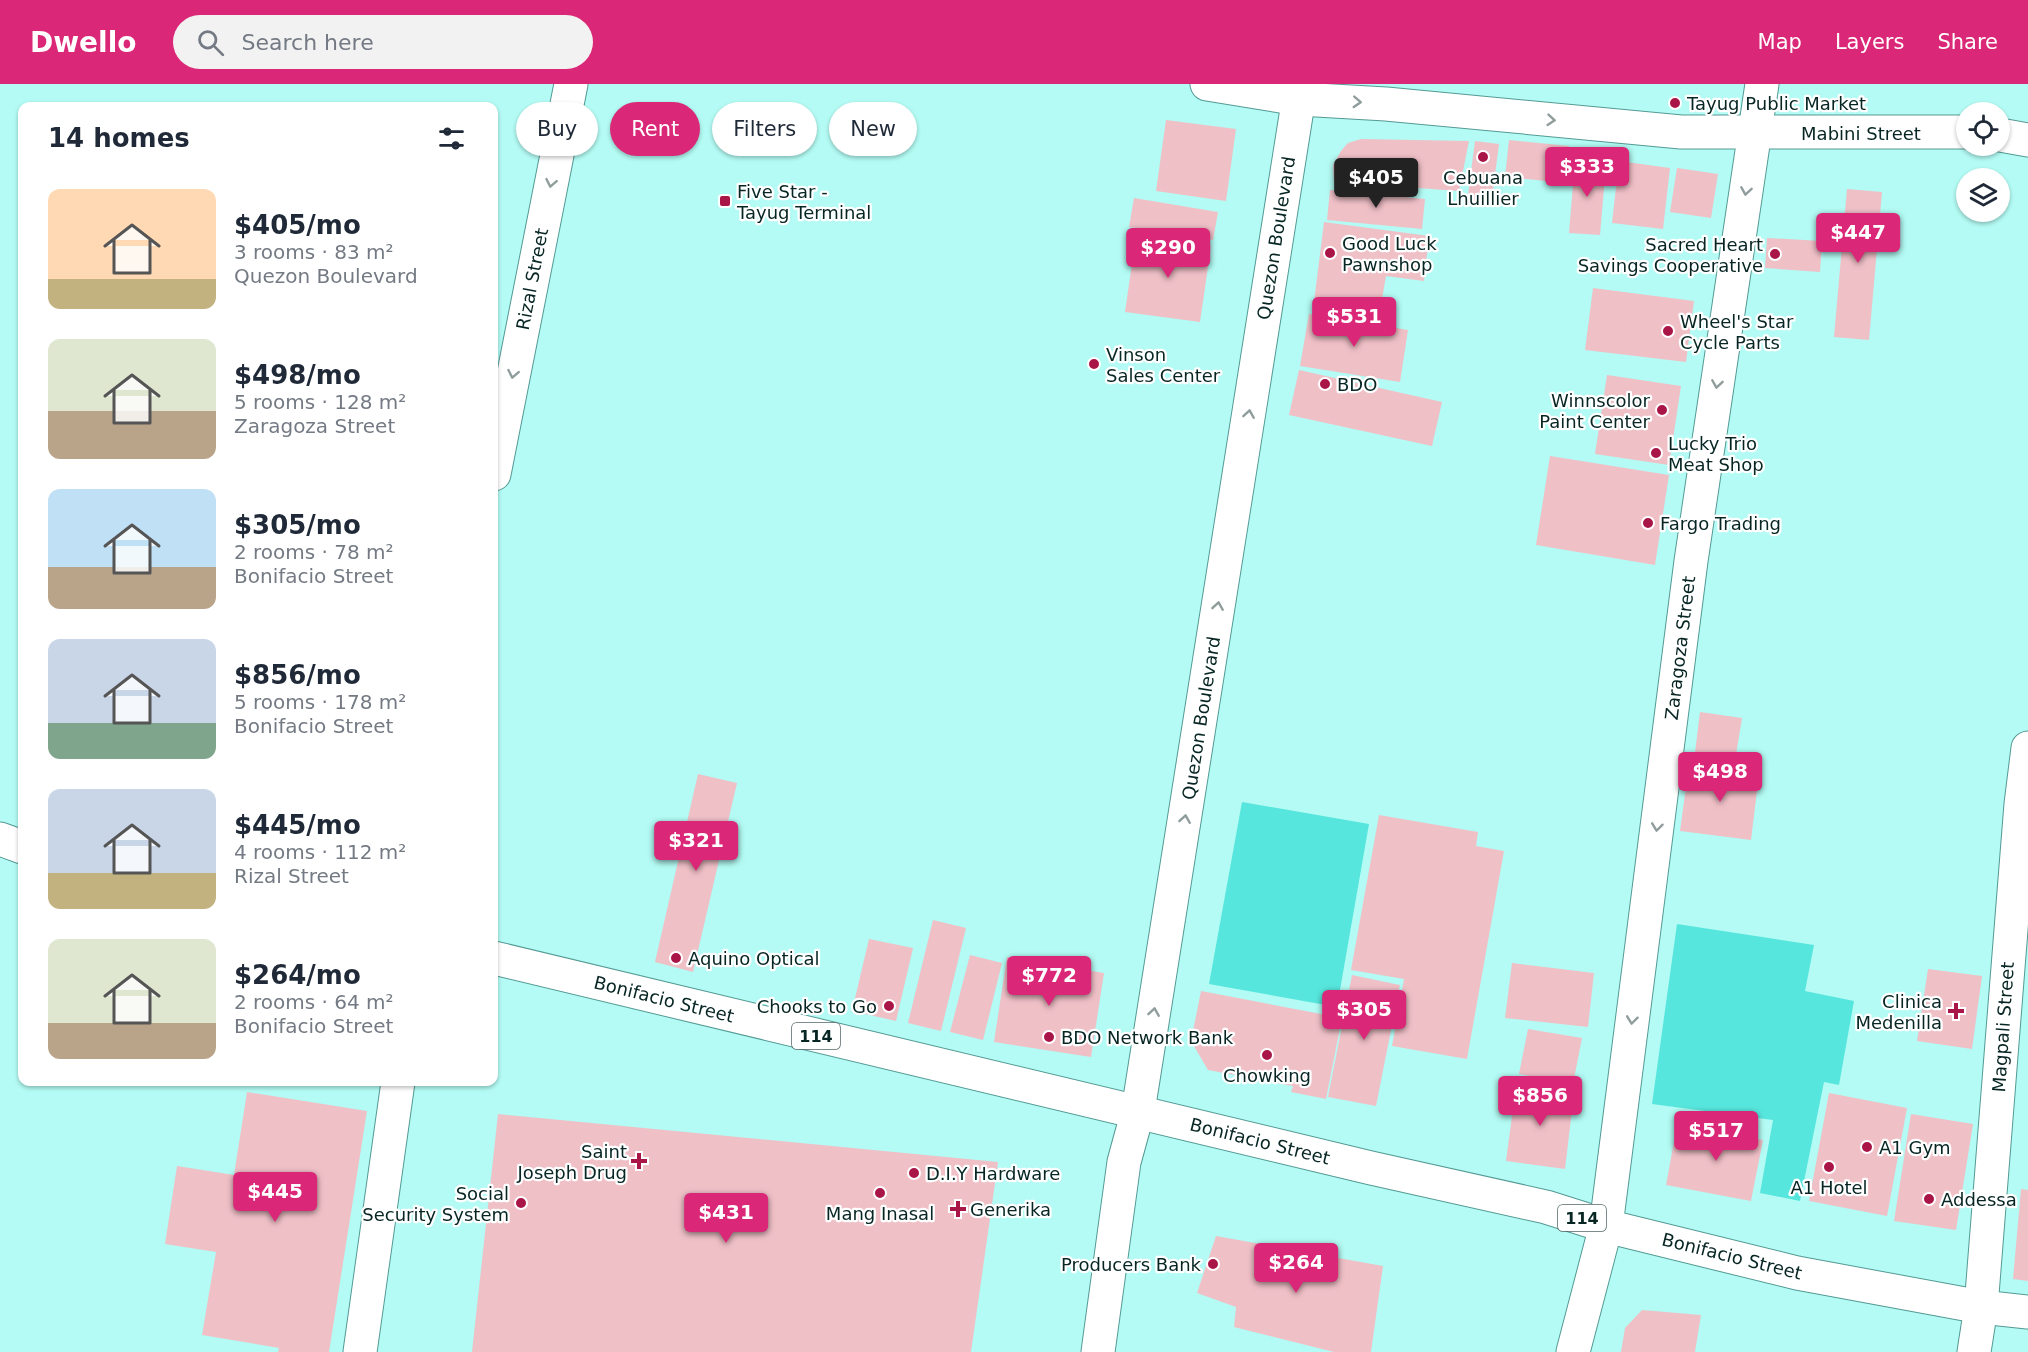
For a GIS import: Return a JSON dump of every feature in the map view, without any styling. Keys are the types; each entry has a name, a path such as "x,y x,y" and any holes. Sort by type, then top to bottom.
{"street":[{"name":"Rizal Street","path":"498,454 571,84"},
{"name":"Mabini Street","path":"1207,84 1300,91 1386,104 1681,132 1956,132"},
{"name":"Zaragoza Street","path":"1573,1352 1606,1226 1691,561 1762,84"},
{"name":"Quezon Boulevard","path":"1098,1352 1124,1162 1138,1111 1300,91"},
{"path":"2010,137 2028,140"},
{"name":"Magpali Street","path":"1974,1352 1981,1307 2020,804 2028,748"},
{"path":"0,839 18,846"},
{"name":"Bonifacio Street","path":"498,959 1546,1207 1606,1226 1797,1273 1981,1307 2028,1312"},
{"path":"360,1352 397,1086"}],"shaded area":[{"path":"1242,802 1369,824 1337,1007 1209,984"},
{"path":"1677,924 1814,945 1805,991 1854,1001 1839,1085 1824,1082 1800,1201 1760,1193 1773,1120 1652,1104"}],"building":[{"path":"1166,120 1236,129 1226,201 1156,191"},
{"path":"1361,139 1469,141 1459,191 1334,182 1333,165 1341,151 1348,143"},
{"path":"1509,140 1569,146 1566,183 1505,177"},
{"path":"1475,141 1499,144 1491,206 1467,203"},
{"path":"1575,161 1606,164 1600,235 1569,233"},
{"path":"1619,161 1670,168 1663,229 1612,223"},
{"path":"1677,168 1718,174 1711,218 1670,212"},
{"path":"1847,189 1882,192 1869,340 1834,337"},
{"path":"1330,190 1425,199 1422,229 1327,220"},
{"path":"1134,198 1218,212 1213,240 1129,227"},
{"path":"1324,222 1429,236 1424,281 1386,276 1380,311 1314,302"},
{"path":"1136,236 1211,246 1200,322 1125,312"},
{"path":"1767,238 1822,241 1820,272 1765,268"},
{"path":"1593,288 1694,301 1686,362 1585,350"},
{"path":"1309,314 1408,330 1400,382 1300,366"},
{"path":"1299,370 1442,402 1432,446 1289,415"},
{"path":"1607,375 1681,386 1669,465 1595,454"},
{"path":"1550,456 1669,475 1655,565 1536,545"},
{"path":"1700,712 1742,718 1734,767 1694,761"},
{"path":"1689,765 1759,774 1751,840 1680,831"},
{"path":"698,774 737,783 693,972 655,962"},
{"path":"1379,815 1478,832 1476,846 1504,851 1467,1059 1392,1046 1404,979 1351,970"},
{"path":"933,920 966,928 941,1031 908,1023"},
{"path":"869,939 913,948 896,1021 852,1011"},
{"path":"970,955 1002,963 983,1040 950,1032"},
{"path":"1007,957 1104,973 1091,1057 994,1042"},
{"path":"1512,963 1594,973 1588,1027 1505,1018"},
{"path":"1928,969 1982,976 1972,1049 1917,1041"},
{"path":"1352,975 1400,985 1376,1106 1328,1097"},
{"name":"Chowking","path":"1201,991 1342,1018 1326,1099 1291,1092 1293,1086 1208,1070 1191,1041"},
{"path":"1528,1029 1582,1038 1573,1084 1519,1074"},
{"path":"1516,1086 1574,1093 1565,1169 1506,1161"},
{"path":"247,1092 367,1111 329,1352 278,1352 279,1348 202,1335 216,1252 165,1244 177,1166 234,1175"},
{"path":"1829,1093 1907,1108 1887,1216 1809,1201"},
{"path":"498,1114 998,1162 971,1352 472,1352"},
{"path":"1911,1114 1973,1124 1956,1230 1894,1221"},
{"path":"1718,1117 1739,1121 1736,1135 1763,1140 1751,1201 1666,1185 1675,1136 1698,1141 1700,1128 1716,1131"},
{"path":"2021,1189 2028,1190 2028,1281 2013,1279"},
{"path":"1216,1236 1383,1266 1371,1352 1334,1352 1234,1327 1236,1307 1197,1293"},
{"path":"1642,1310 1701,1315 1695,1352 1621,1352 1625,1328"}],"place":[{"name":"Tayug Public Market","path":"1675,103"},
{"name":"Cebuana Lhuillier","path":"1483,157"},
{"name":"Five Star - Tayug Terminal","path":"725,201"},
{"name":"Good Luck Pawnshop","path":"1330,253"},
{"name":"Sacred Heart Savings Cooperative","path":"1775,254"},
{"name":"Wheel's Star Cycle Parts","path":"1668,331"},
{"name":"Vinson Sales Center","path":"1094,364"},
{"name":"BDO","path":"1325,384"},
{"name":"Winnscolor Paint Center","path":"1662,410"},
{"name":"Lucky Trio Meat Shop","path":"1656,453"},
{"name":"Fargo Trading","path":"1648,523"},
{"name":"Aquino Optical","path":"676,958"},
{"name":"Chooks to Go","path":"889,1006"},
{"name":"Clinica Medenilla","path":"1956,1011"},
{"name":"BDO Network Bank","path":"1049,1037"},
{"name":"Chowking","path":"1267,1055"},
{"name":"A1 Gym","path":"1867,1147"},
{"name":"Saint Joseph Drug","path":"639,1161"},
{"name":"A1 Hotel","path":"1829,1167"},
{"name":"D.I.Y Hardware","path":"914,1173"},
{"name":"Mang Inasal","path":"880,1193"},
{"name":"Addessa","path":"1929,1199"},
{"name":"Social Security System","path":"521,1203"},
{"name":"Generika","path":"958,1209"},
{"name":"Producers Bank","path":"1213,1264"}]}
